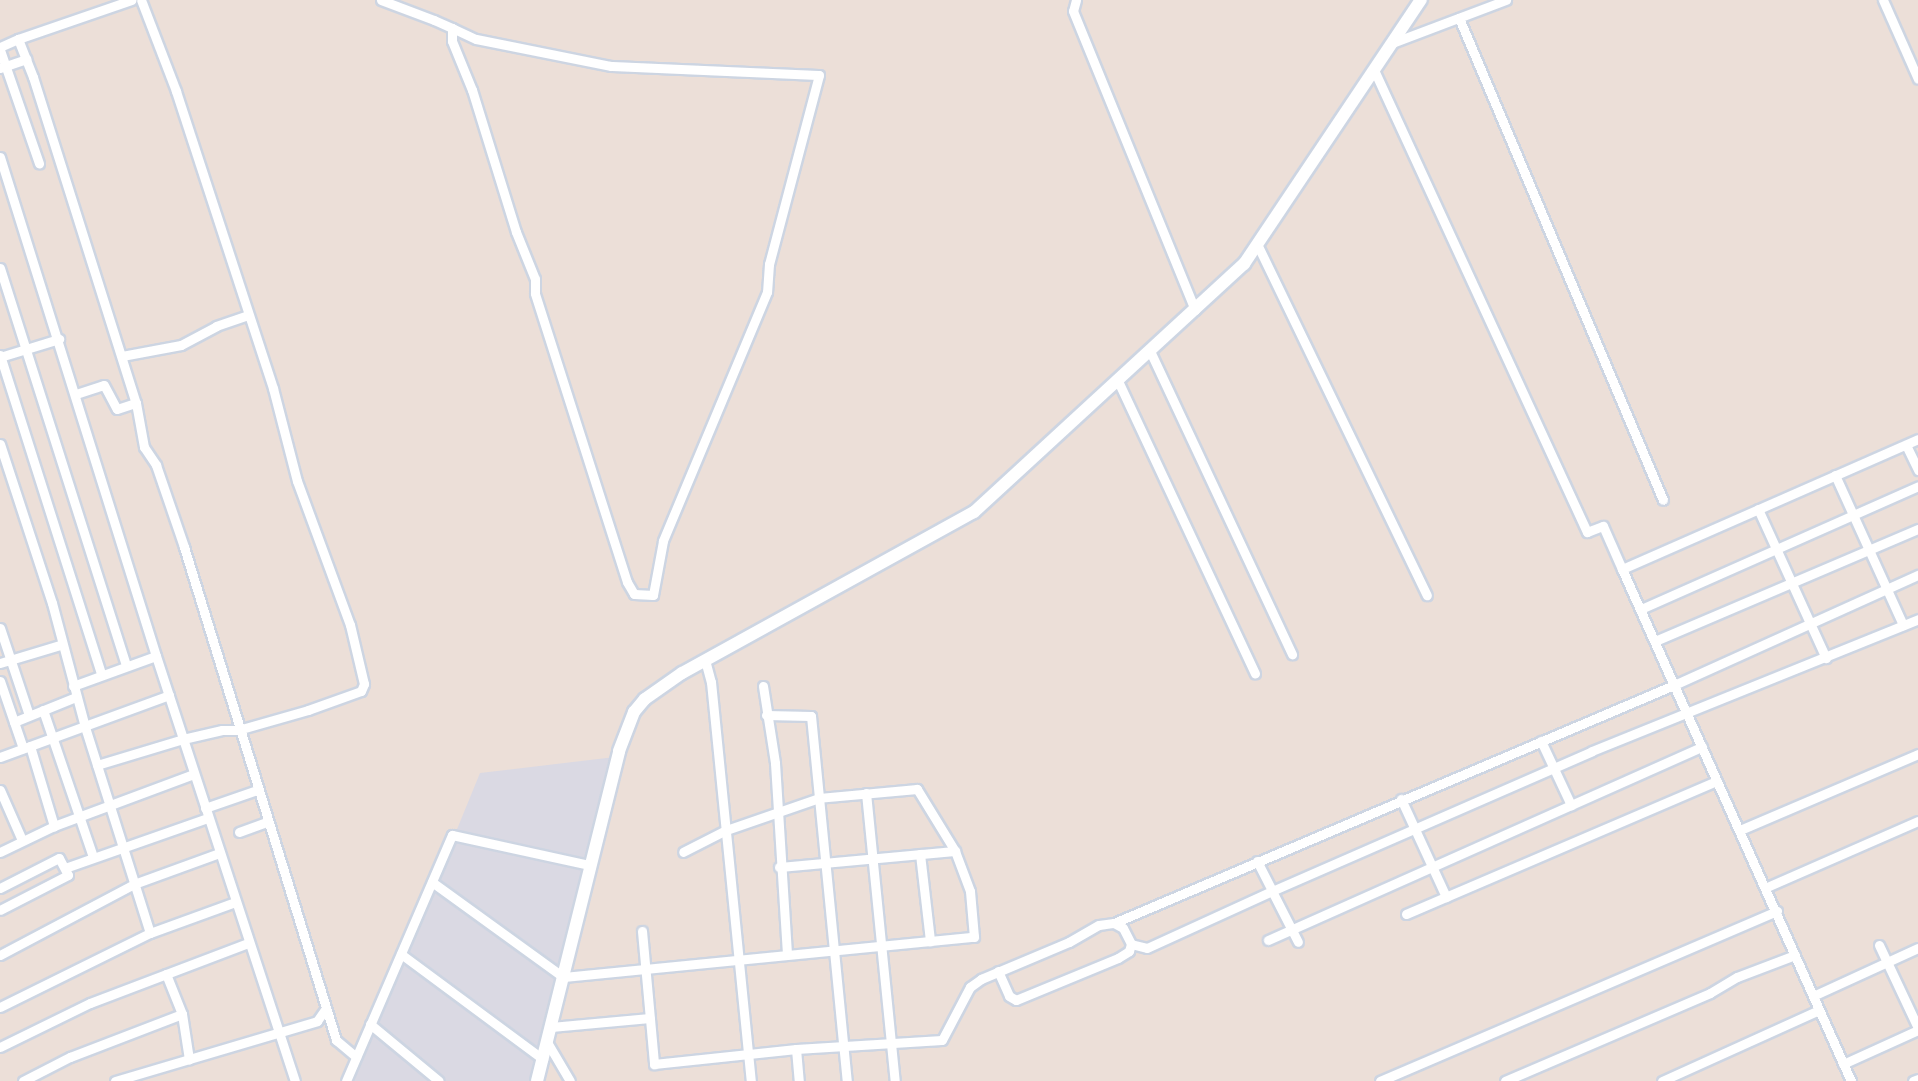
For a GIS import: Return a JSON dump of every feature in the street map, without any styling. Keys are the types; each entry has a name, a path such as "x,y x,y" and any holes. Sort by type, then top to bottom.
{"main road":[{"path":"537,1081 624,729 634,712 662,686 705,660 974,512 1244,264 1421,0"}],"street":[{"path":"39,163 3,67 0,48 131,0"},
{"path":"97,765 183,739 222,730 238,730 361,691 364,684 350,625 297,481 273,388 176,91 141,0"},
{"path":"381,0 452,28 476,39 611,66 819,75 769,264 767,292 663,541 653,595 634,594 627,582 535,293 535,279 472,90 452,41 452,28"},
{"path":"1076,0 1073,11 1195,310"},
{"path":"1392,43 1506,0"},
{"path":"1883,0 1918,79"},
{"path":"1459,18 1663,500"},
{"path":"18,39 122,356 136,403 144,447 156,465 184,547 336,1040 356,1057"},
{"path":"3,67 26,59"},
{"path":"1374,70 1587,532 1603,526 1767,887 1851,1081"},
{"path":"0,157 206,813 295,1081"},
{"path":"1258,246 1427,595"},
{"path":"0,268 126,666"},
{"path":"122,356 181,345 216,326 248,315"},
{"path":"59,339 0,356 101,674"},
{"path":"1150,351 1292,654"},
{"path":"1118,381 1255,673"},
{"path":"76,394 104,385 117,409 136,403"},
{"path":"1622,569 1918,439"},
{"path":"0,444 52,603 60,645 150,933"},
{"path":"1906,445 1918,470"},
{"path":"1835,475 1903,625"},
{"path":"1641,609 1918,486"},
{"path":"1758,509 1826,658"},
{"path":"1655,641 1918,529"},
{"path":"642,931 654,1064 796,1049 942,1040 970,987 998,971 1069,942 1099,925 1114,923 1674,685 1918,575"},
{"path":"1131,944 1147,948 1553,768 1918,619"},
{"path":"0,628 5,661 29,715"},
{"path":"5,661 60,645"},
{"path":"14,722 43,710 101,674 156,656"},
{"path":"705,660 711,682 751,1081"},
{"path":"0,681 54,826"},
{"path":"763,686 775,763 779,867 787,955"},
{"path":"0,757 169,695"},
{"path":"43,710 93,857"},
{"path":"766,715 811,716 847,1081"},
{"path":"1541,741 1571,805"},
{"path":"1268,940 1702,747"},
{"path":"1740,830 1918,754"},
{"path":"0,852 54,826 194,774"},
{"path":"1406,914 1717,781"},
{"path":"432,882 563,977 974,937 970,891 955,851 917,789 819,798 726,830 683,852"},
{"path":"0,790 22,840"},
{"path":"65,868 257,790"},
{"path":"866,793 895,1081"},
{"path":"1401,799 1446,897"},
{"path":"1767,887 1918,821"},
{"path":"239,832 267,822"},
{"path":"346,1081 452,835 590,865"},
{"path":"779,867 955,851"},
{"path":"0,955 134,884 219,853"},
{"path":"920,854 930,941"},
{"path":"0,888 59,858 68,875 0,910"},
{"path":"1257,861 1298,942"},
{"path":"0,1007 150,933 235,902"},
{"path":"1380,1081 1777,911"},
{"path":"998,971 1009,996 1016,1000 1118,958 1129,951 1131,944 1123,928 1114,923"},
{"path":"0,1047 90,1003 248,943"},
{"path":"1843,1064 1918,1029 1879,945"},
{"path":"1813,996 1918,948"},
{"path":"401,954 543,1059"},
{"path":"1505,1081 1710,993 1737,977 1795,955"},
{"path":"166,974 182,1014 189,1059"},
{"path":"115,1081 317,1021 326,1008"},
{"path":"1662,1081 1819,1010"},
{"path":"23,1081 70,1057 182,1014"},
{"path":"551,1027 650,1018"},
{"path":"370,1024 439,1081"},
{"path":"547,1042 570,1081"},
{"path":"796,1049 799,1081"}],"shaded area":[{"path":"615,757 533,1081 354,1081 480,773"}]}
